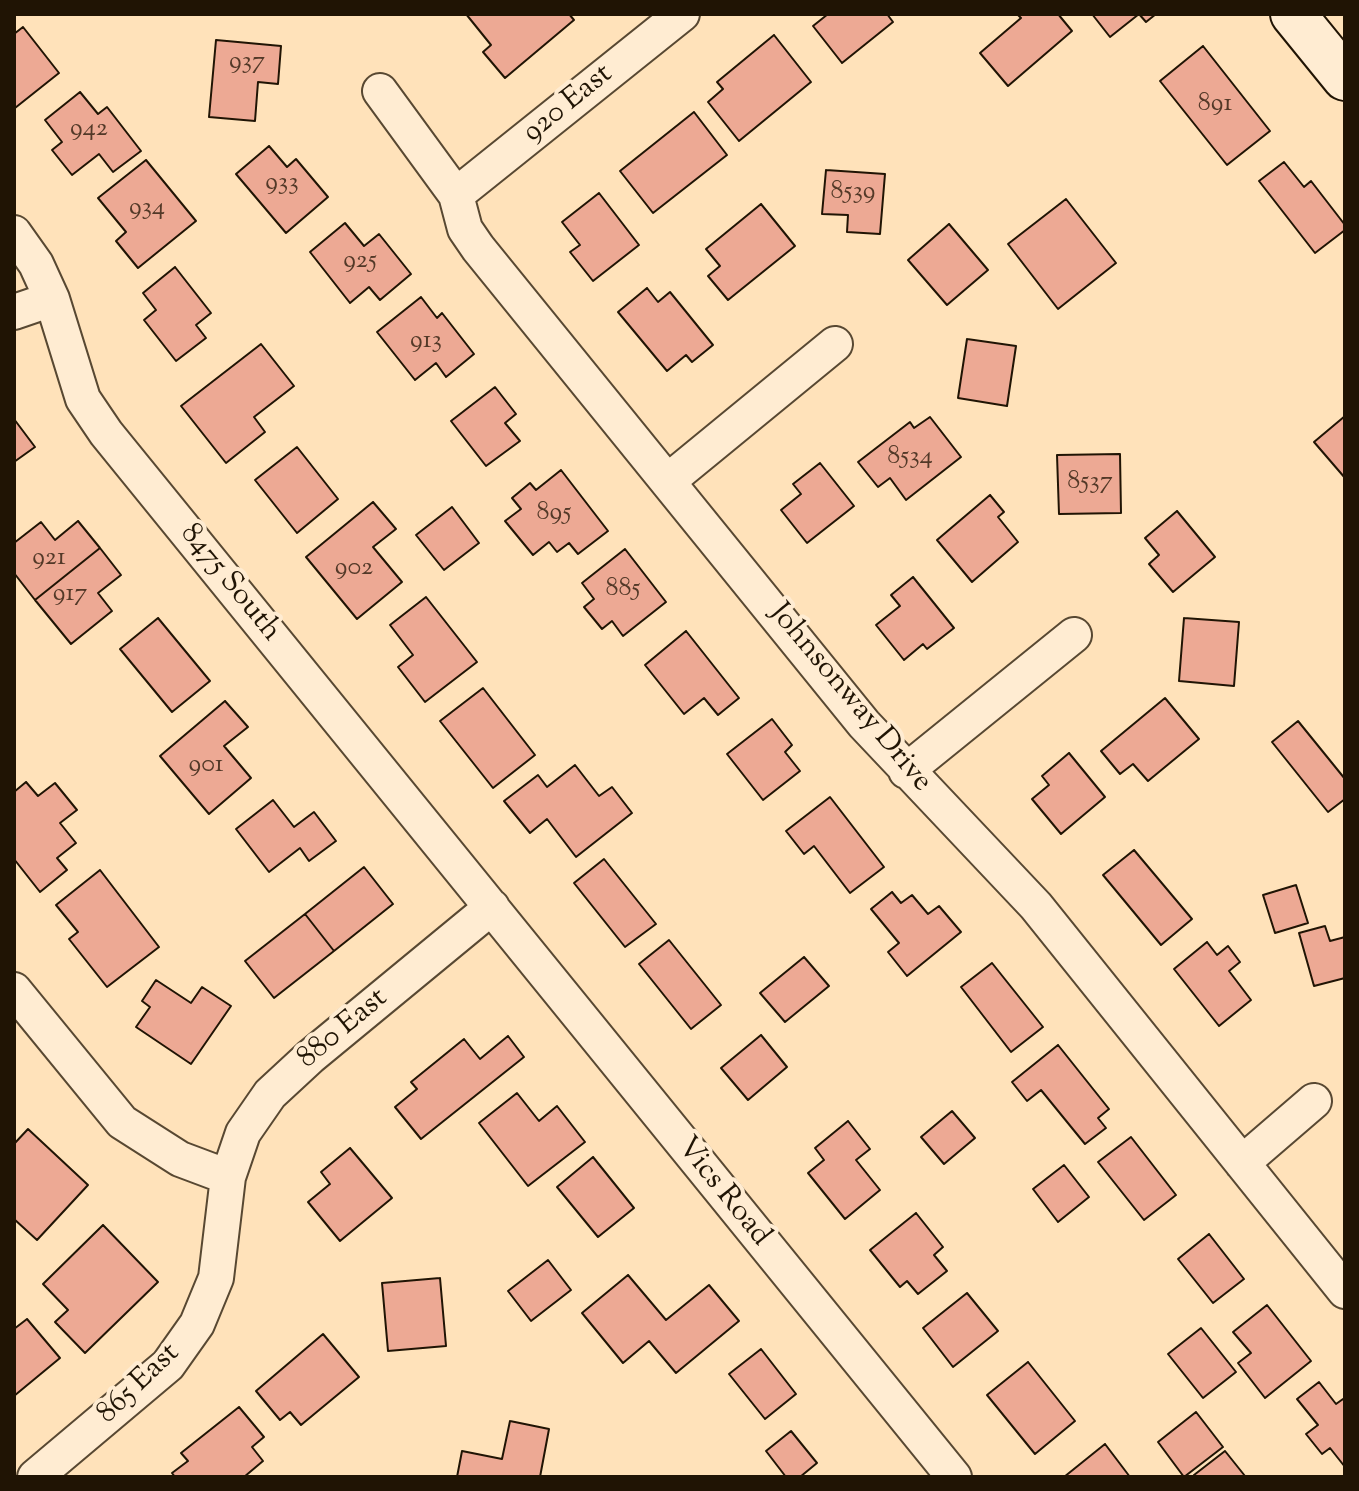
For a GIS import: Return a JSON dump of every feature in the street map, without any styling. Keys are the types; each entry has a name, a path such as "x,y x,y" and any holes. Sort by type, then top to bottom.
{"main road":[{"path":"1293,14 1345,78"}],"street":[{"name":"920 East","path":"456,195 682,14"},
{"name":"Johnsonway Drive","path":"380,91 456,195 465,229 478,248 906,771 1036,906 1345,1291"},
{"name":"8475 South","path":"14,233 36,264 52,299 83,399 106,433 492,907"},
{"path":"14,312 52,299"},
{"path":"668,481 835,344"},
{"path":"906,771 1074,635"},
{"name":"880 East","path":"228,1177 243,1133 270,1094 310,1057 492,907"},
{"name":"Vics Road","path":"492,907 954,1477"},
{"path":"14,990 122,1122 180,1159 228,1177"},
{"path":"1242,1163 1314,1101"},
{"name":"865 East","path":"35,1477 168,1365 197,1324 216,1278 228,1177"}],"building":[{"path":"466,14 569,14 574,20 505,78 483,52 491,45"},
{"path":"828,14 887,14 893,22 842,63 813,26"},
{"path":"1017,14 1058,14 1072,31 1008,86 980,53 1021,18"},
{"path":"1092,14 1139,14 1110,37"},
{"path":"1139,14 1156,14 1146,22"},
{"path":"23,27 59,73 15,108 14,34"},
{"path":"774,35 811,82 739,141 708,102 723,89 717,82"},
{"path":"216,40 281,46 278,84 258,82 255,121 209,117"},
{"path":"1203,46 1270,131 1227,165 1160,81"},
{"path":"80,92 98,114 107,107 141,151 113,172 99,154 72,175 52,150 62,142 45,120"},
{"path":"694,112 727,155 653,213 620,171"},
{"path":"269,146 287,167 296,159 328,197 286,233 236,174"},
{"path":"146,160 196,221 138,268 116,241 126,232 98,198"},
{"path":"1284,162 1304,187 1311,181 1345,225 1345,230 1315,253 1259,181"},
{"path":"826,170 885,174 880,234 847,232 848,215 822,214"},
{"path":"599,193 639,245 593,281 570,252 580,245 562,222"},
{"path":"1066,199 1116,263 1058,309 1008,244"},
{"path":"761,204 795,246 728,300 708,276 720,266 706,249"},
{"path":"345,223 364,246 379,234 411,274 380,300 369,287 350,303 310,252"},
{"path":"949,224 988,270 947,305 908,260"},
{"path":"175,267 211,313 196,325 206,338 176,361 144,320 156,310 143,293"},
{"path":"647,288 658,302 670,292 713,345 692,362 686,355 667,371 618,312"},
{"path":"421,297 437,318 442,313 474,354 446,377 436,363 415,380 377,332"},
{"path":"967,339 1016,346 1007,406 958,398"},
{"path":"261,344 294,386 254,417 265,432 226,463 181,406"},
{"path":"495,387 516,414 505,423 520,441 486,466 451,421"},
{"path":"1345,416 1345,478 1314,442"},
{"path":"930,417 961,457 906,500 890,478 878,487 858,462 910,422 914,428"},
{"path":"14,419 35,447 14,462"},
{"path":"297,447 338,499 297,533 255,480"},
{"path":"1120,454 1121,513 1059,514 1057,455"},
{"path":"820,463 854,506 807,543 781,510 801,494 793,484"},
{"path":"561,470 608,531 578,554 569,543 557,552 549,542 533,555 505,521 521,509 512,498 530,483 536,490"},
{"path":"990,495 1004,512 998,517 1018,542 972,582 937,540"},
{"path":"373,502 396,529 373,547 402,582 357,619 306,557"},
{"path":"452,507 479,543 444,570 416,535"},
{"path":"1177,511 1215,557 1173,592 1149,564 1159,555 1145,538"},
{"path":"78,521 100,548 35,600 14,573 14,543 41,522 55,540"},
{"path":"100,548 121,575 98,593 112,611 71,644 35,600"},
{"path":"625,549 666,602 623,636 612,621 602,629 584,607 594,599 582,583"},
{"path":"913,577 954,628 927,649 923,644 904,660 876,625 900,606 891,595"},
{"path":"426,597 477,662 425,702 398,667 413,655 390,625"},
{"path":"158,618 210,681 172,712 120,649"},
{"path":"1184,618 1239,622 1234,686 1179,681"},
{"path":"686,631 739,698 718,715 704,698 684,714 645,665"},
{"path":"483,688 535,755 493,788 440,721"},
{"path":"1165,698 1199,739 1148,781 1133,764 1120,774 1101,751"},
{"path":"225,701 248,727 224,746 251,778 209,814 160,756"},
{"path":"772,719 792,745 785,752 800,771 763,800 727,754"},
{"path":"1298,721 1345,779 1345,799 1328,812 1272,742"},
{"path":"1069,753 1105,797 1061,834 1032,799 1049,785 1042,776"},
{"path":"575,765 599,796 612,787 632,813 576,857 547,819 530,833 504,801 538,775 547,787"},
{"path":"26,782 38,796 55,783 77,810 60,823 76,843 57,858 67,870 40,892 14,859 14,792"},
{"path":"830,797 884,867 850,893 814,846 804,854 786,831"},
{"path":"273,800 294,827 314,812 336,841 309,861 300,848 269,872 236,829"},
{"path":"1134,850 1192,919 1161,945 1103,875"},
{"path":"604,859 656,924 625,947 574,883"},
{"path":"364,867 393,904 334,951 305,914"},
{"path":"100,870 159,947 107,987 69,939 78,932 56,905"},
{"path":"1296,885 1308,923 1275,933 1263,895"},
{"path":"892,892 901,903 912,895 928,914 939,906 961,932 907,976 888,952 899,943 871,909"},
{"path":"305,914 334,951 274,998 245,961"},
{"path":"1325,926 1330,941 1345,937 1345,978 1314,986 1299,933"},
{"path":"669,940 721,1005 691,1029 639,964"},
{"path":"1207,942 1217,955 1228,946 1240,962 1229,971 1251,1000 1219,1026 1174,969"},
{"path":"804,957 829,986 785,1022 760,993"},
{"path":"992,963 1043,1027 1011,1052 961,987"},
{"path":"156,980 191,1003 202,987 231,1006 191,1064 136,1027 150,1007 142,1001"},
{"path":"761,1035 787,1067 748,1100 721,1068"},
{"path":"508,1036 524,1057 421,1139 395,1107 417,1089 411,1082 464,1039 480,1059"},
{"path":"1058,1045 1109,1109 1098,1118 1106,1128 1085,1144 1041,1090 1027,1101 1012,1082"},
{"path":"517,1093 539,1121 557,1106 585,1142 528,1186 479,1123"},
{"path":"952,1111 975,1138 944,1164 921,1137"},
{"path":"848,1121 870,1149 856,1160 880,1190 845,1219 808,1173 824,1160 815,1148"},
{"path":"28,1129 88,1185 37,1240 14,1219 14,1144"},
{"path":"1131,1137 1176,1195 1144,1220 1098,1162"},
{"path":"350,1148 392,1198 340,1241 308,1202 330,1184 321,1172"},
{"path":"593,1157 634,1208 598,1237 557,1187"},
{"path":"1064,1165 1089,1197 1058,1222 1033,1189"},
{"path":"916,1213 943,1247 934,1255 947,1271 918,1294 907,1281 900,1287 870,1250"},
{"path":"103,1225 158,1282 85,1353 55,1322 68,1310 43,1284"},
{"path":"1209,1234 1244,1279 1213,1303 1178,1259"},
{"path":"548,1260 571,1290 531,1321 508,1291"},
{"path":"628,1275 666,1320 709,1285 739,1321 676,1373 649,1341 623,1363 582,1313"},
{"path":"440,1278 446,1346 388,1351 382,1283"},
{"path":"967,1293 998,1331 953,1367 923,1328"},
{"path":"1267,1305 1311,1361 1265,1398 1238,1363 1251,1353 1233,1332"},
{"path":"27,1319 60,1358 14,1396 14,1329"},
{"path":"1201,1328 1236,1372 1203,1398 1168,1354"},
{"path":"323,1334 359,1377 301,1425 290,1412 280,1420 256,1391"},
{"path":"761,1349 796,1394 765,1419 729,1374"},
{"path":"1028,1362 1075,1421 1035,1454 987,1395"},
{"path":"1319,1382 1336,1404 1343,1399 1345,1401 1345,1467 1330,1448 1322,1454 1306,1434 1318,1425 1297,1399"},
{"path":"239,1407 264,1437 252,1447 263,1461 244,1477 175,1477 172,1473 188,1461 181,1453"},
{"path":"1196,1412 1223,1447 1184,1477 1158,1442"},
{"path":"510,1421 549,1429 540,1477 457,1477 462,1451 502,1459"},
{"path":"791,1431 817,1463 800,1477 786,1477 766,1451"},
{"path":"1105,1444 1130,1477 1064,1477"},
{"path":"1225,1451 1245,1476 1195,1477 1194,1475"}]}
